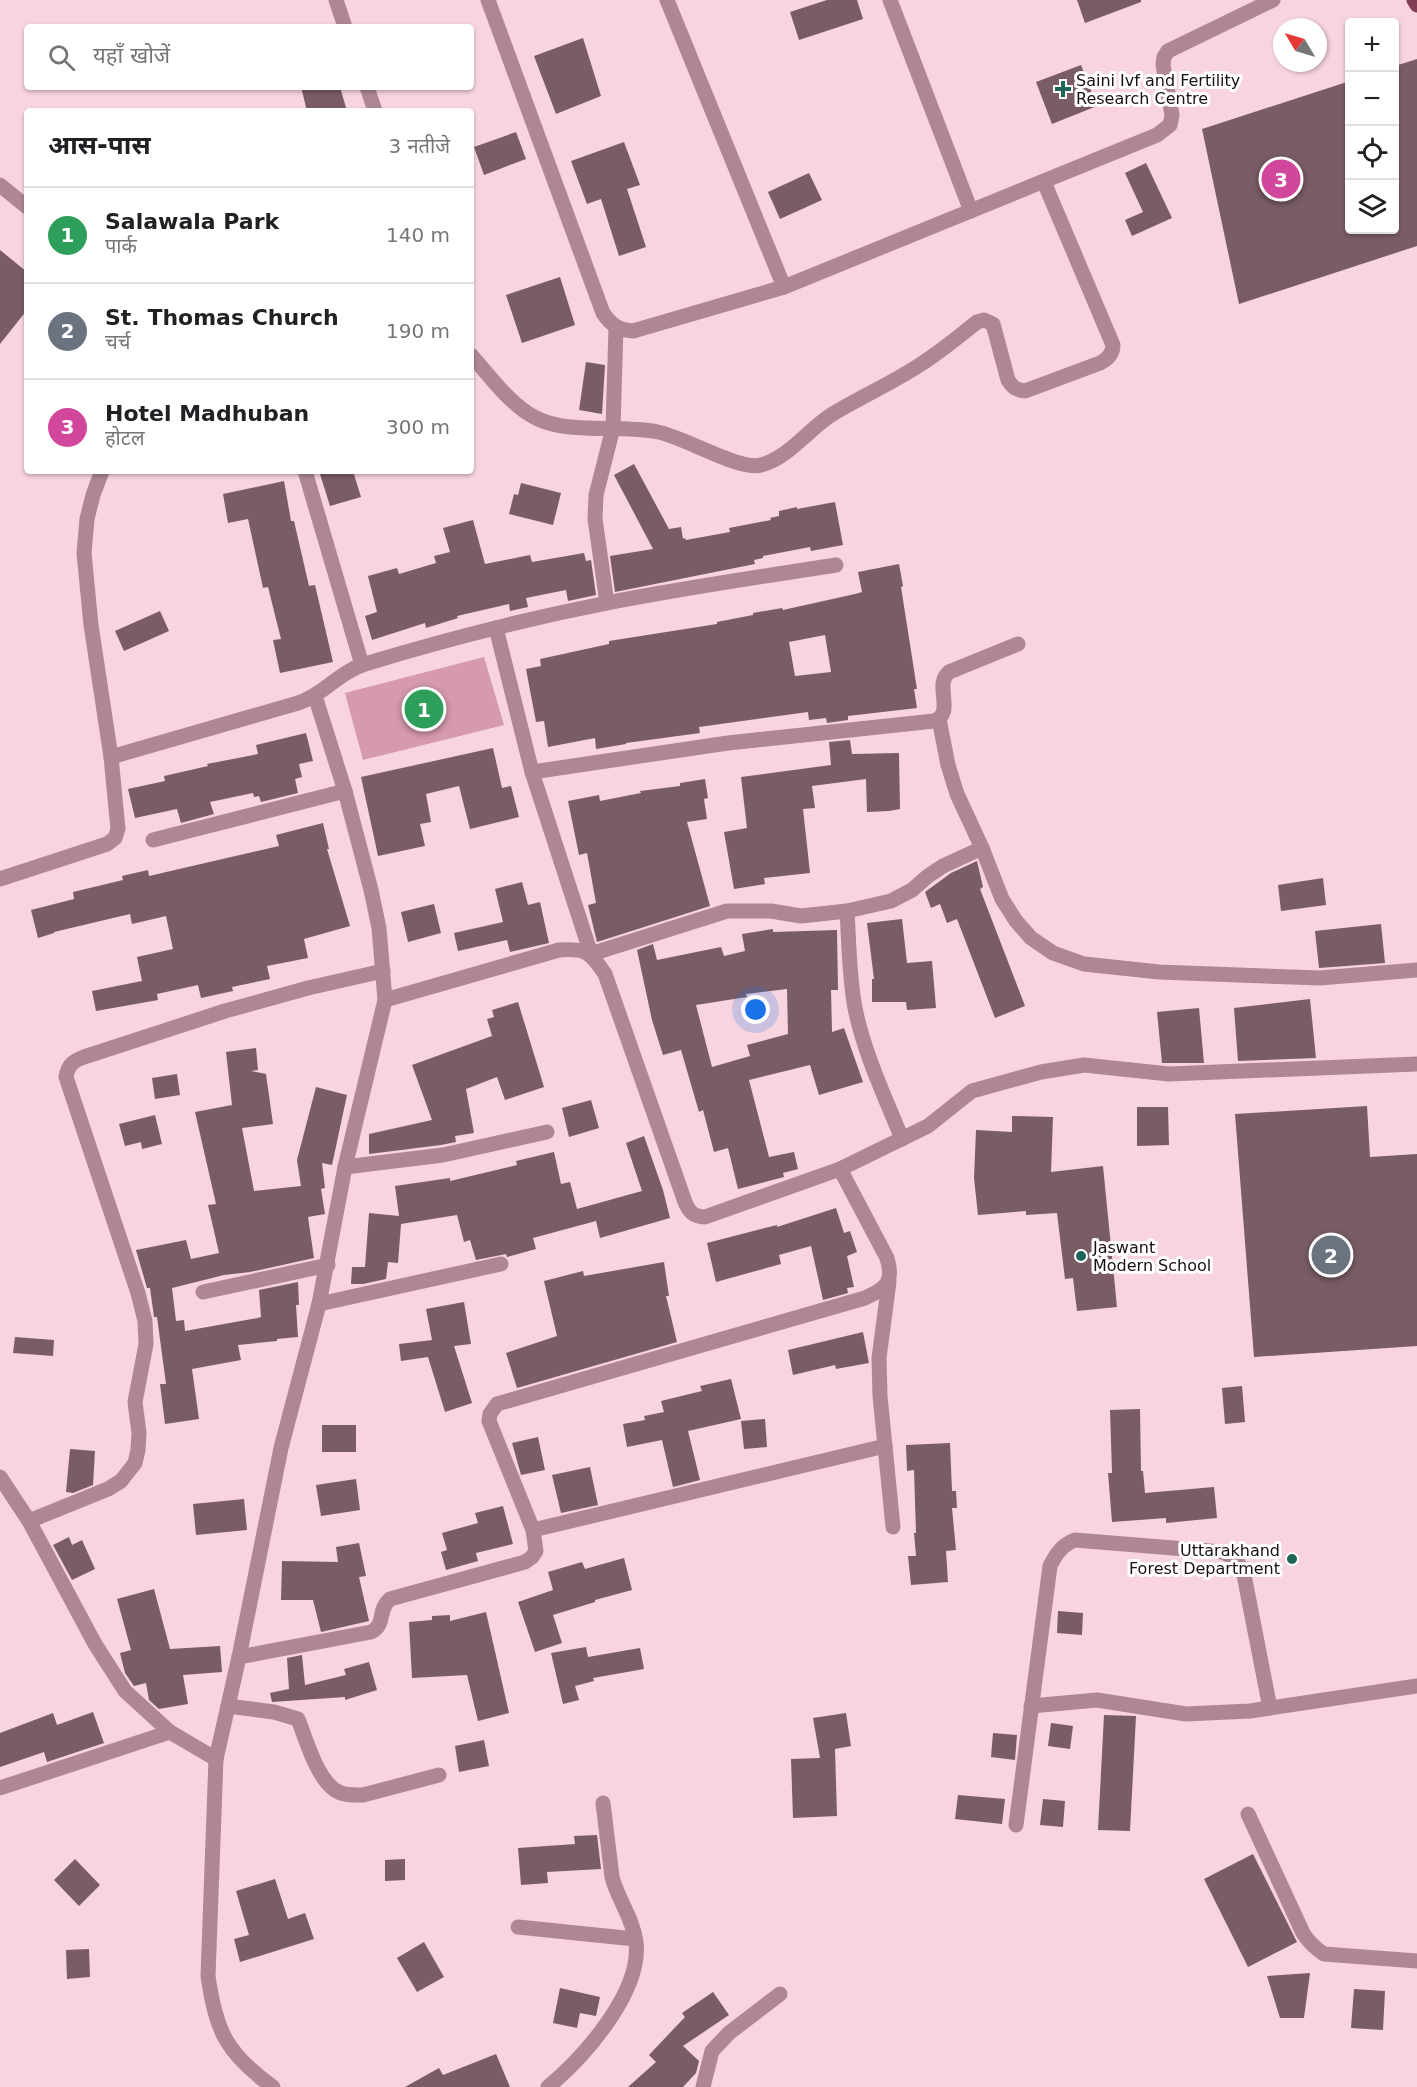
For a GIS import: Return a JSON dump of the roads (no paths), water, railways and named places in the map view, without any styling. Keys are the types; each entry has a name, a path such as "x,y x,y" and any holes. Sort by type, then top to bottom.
{"main road":[{"path":"1414,0 1417,5"}],"street":[{"path":"336,0 344,24"},
{"path":"488,0 603,313 609,323 623,331 633,331 784,287 1164,131 1170,125 1172,115 1163,65 1168,51 1273,0"},
{"path":"667,0 784,287"},
{"path":"890,0 971,211"},
{"path":"368,90 374,108"},
{"path":"474,358 510,398 528,414 539,420 553,424 598,429 657,431 741,464 759,466 779,457 830,416 919,366 977,322 984,320 993,324 1008,380 1012,387 1025,391 1106,360 1113,350 1113,345 1044,182"},
{"path":"0,185 24,205"},
{"path":"607,603 596,519 596,495 613,428 616,327"},
{"path":"0,879 107,844 115,838 119,822 91,626 84,553 87,519 101,474"},
{"path":"306,474 362,665"},
{"path":"111,757 298,703 315,696 340,676 362,665 496,628 607,603 836,565"},
{"path":"496,628 532,772 591,954 605,974 685,1202 693,1214 705,1217 840,1169 928,1126 972,1091 1063,1067 1084,1065 1169,1074 1417,1064"},
{"path":"1018,644 944,676 942,681 944,710 939,719 948,765 957,794 1002,899 1016,921 1031,938 1053,953 1084,964 1159,972 1320,978 1417,970"},
{"path":"273,2087 228,2046 212,2004 208,1976 216,1759 281,1448 320,1304 345,1167 385,1000 379,928 374,899 345,791 315,696"},
{"path":"532,772 728,743 939,719"},
{"path":"153,840 345,791"},
{"path":"385,1000 559,950 577,948 591,954 727,911 763,910 801,916 847,911 891,901 904,896 943,866 982,848"},
{"path":"847,911 855,1009 861,1032 902,1139"},
{"path":"29,1521 108,1489 121,1481 135,1463 138,1450 139,1433 135,1402 146,1344 145,1321 138,1293 66,1077 67,1068 74,1061 84,1057 225,1011 308,988 383,971"},
{"path":"345,1167 443,1155 547,1132"},
{"path":"840,1169 887,1258 890,1270 879,1358 880,1396 893,1527"},
{"path":"320,1304 501,1264"},
{"path":"204,1292 328,1265"},
{"path":"239,1657 376,1630 381,1623 382,1607 390,1599 525,1562 532,1557 536,1551 533,1530 489,1421 496,1404 865,1298 882,1290 888,1281"},
{"path":"533,1530 885,1446"},
{"path":"0,1477 29,1521 112,1672 126,1691 170,1732 216,1759"},
{"path":"1016,1825 1050,1566 1056,1553 1068,1542 1075,1540 1222,1552 1232,1556 1239,1563 1244,1575 1270,1708"},
{"path":"1031,1706 1097,1700 1186,1714 1270,1708 1417,1686"},
{"path":"228,1706 274,1712 298,1719 326,1782 337,1791 350,1795 363,1795 439,1775"},
{"path":"0,1788 170,1732"},
{"path":"548,2087 582,2055 607,2024 617,2008 632,1971 636,1949 635,1939 631,1920 612,1877 603,1803"},
{"path":"1248,1814 1303,1933 1316,1949 1324,1954 1417,1961"},
{"path":"518,1927 635,1939"},
{"path":"703,2087 712,2051 720,2041 780,1994"}],"place":[{"name":"Saini Ivf and Fertility Research Centre","path":"1063,89"},
{"name":"Hotel Madhuban","path":"1281,179"},
{"name":"Salawala Park","path":"424,709"},
{"name":"St. Thomas Church","path":"1331,1255"},
{"name":"Jaswant Modern School","path":"1081,1256"},
{"name":"Uttarakhand Forest Department","path":"1292,1559"}]}
